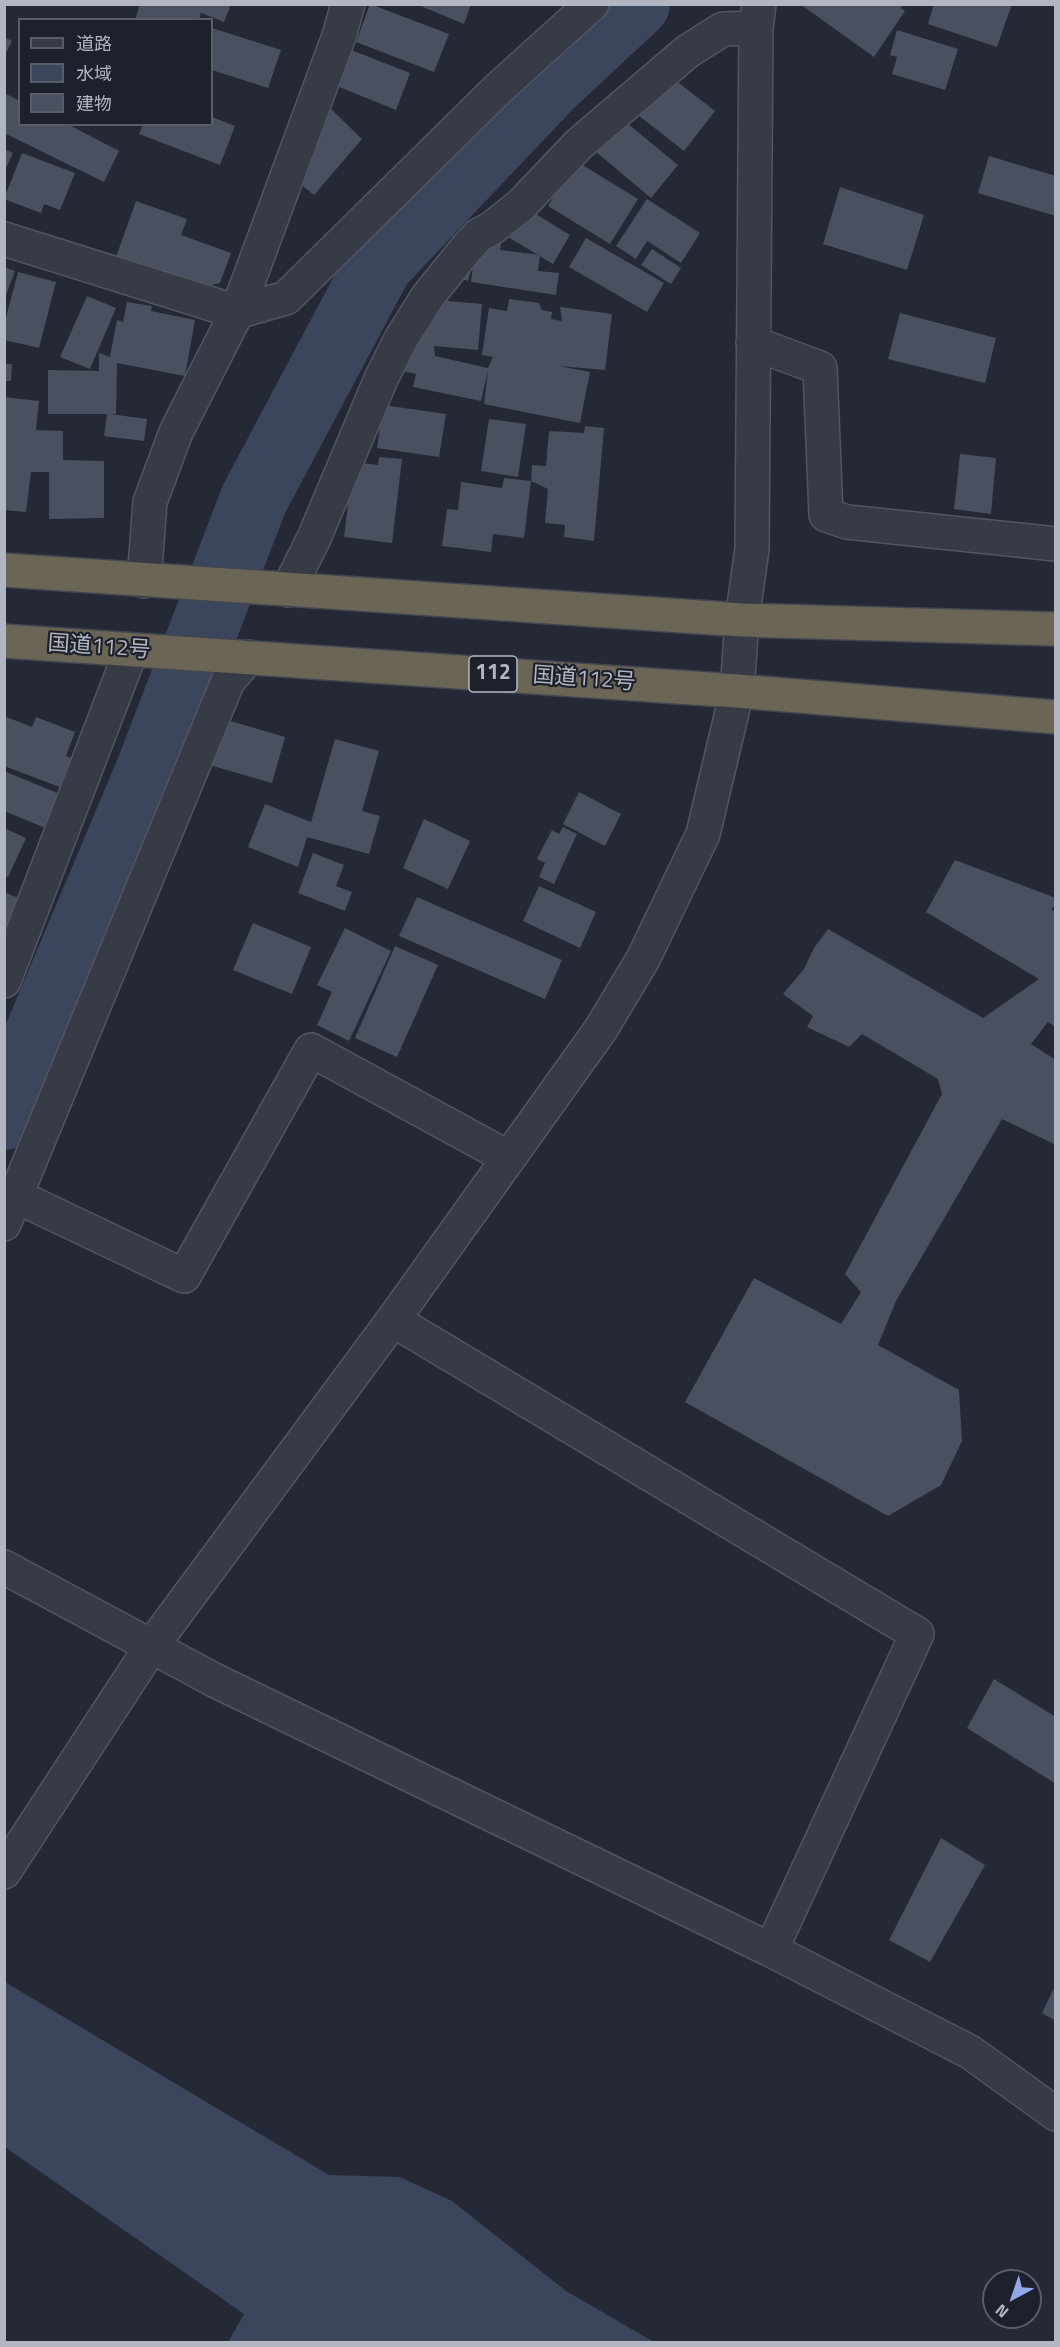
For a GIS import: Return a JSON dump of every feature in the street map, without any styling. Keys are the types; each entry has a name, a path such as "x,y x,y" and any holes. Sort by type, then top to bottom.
{"highway":[{"path":"4,570 742,620 1056,629"},
{"name":"国道112号","path":"4,641 737,691 1056,717"}],"street":[{"path":"144,581 150,502 176,432 237,312 339,36 348,4"},
{"path":"4,239 237,312 286,298 501,87 592,4"},
{"path":"4,1872 152,1647 393,1320 601,1029 643,959 703,834 737,691 742,620 752,549 758,16 723,29 688,51 579,144 521,205 472,242 428,296 401,339 381,379 314,538 274,589"},
{"path":"753,343 820,368 826,515 847,522 1056,544"},
{"path":"4,981 139,651"},
{"path":"249,657 228,681 10,1210 184,1276 311,1050 509,1158"},
{"path":"393,1320 917,1634 771,1950"},
{"path":"4,1567 225,1685 771,1950 969,2052 1056,2114"}],"water":[{"path":"5,1982 329,2175 400,2177 452,2201 566,2291 654,2342 228,2342 244,2314 5,2147"}],"building":[{"path":"140,4 231,4 224,22 201,13 200,18 136,18"},
{"path":"370,4 449,34 434,72 356,42"},
{"path":"416,4 471,4 464,24"},
{"path":"800,4 904,4 901,8 905,11 874,57"},
{"path":"934,4 1012,4 997,47 928,24"},
{"path":"213,28 281,50 268,88 213,70"},
{"path":"897,30 958,49 945,90 892,74 897,57 890,55"},
{"path":"4,37 12,41 4,57"},
{"path":"346,48 410,73 396,110 332,84"},
{"path":"670,76 715,111 684,151 638,115"},
{"path":"4,93 18,100 18,126 71,126 119,151 104,182 4,133"},
{"path":"329,107 362,139 314,195 288,174"},
{"path":"213,117 235,126 220,165 139,134 142,126 213,126"},
{"path":"621,118 678,165 651,198 595,151"},
{"path":"4,149 13,153 4,172"},
{"path":"22,153 75,173 60,210 44,204 41,213 4,199"},
{"path":"989,156 1056,176 1056,216 978,193"},
{"path":"576,161 638,199 610,244 548,206"},
{"path":"840,187 924,215 907,270 823,244"},
{"path":"647,199 700,233 681,263 647,241 636,259 616,246"},
{"path":"136,201 187,219 181,235 231,253 220,283 195,289 115,260"},
{"path":"521,205 570,235 553,264 503,234"},
{"path":"502,238 500,250 540,255 538,271 559,273 556,295 471,282 475,253 468,281 459,278 466,249"},
{"path":"586,238 664,283 647,312 569,267"},
{"path":"652,249 681,268 671,284 641,265"},
{"path":"4,267 15,271 5,298 4,298"},
{"path":"18,272 56,282 39,348 4,340 4,325"},
{"path":"87,296 116,308 90,369 60,357"},
{"path":"424,299 482,304 478,350 434,346 435,356 488,368 493,357 482,355 489,308 507,311 509,299 539,303 542,310 552,312 551,319 562,321 560,307 612,314 605,370 559,366 590,372 580,423 484,404 488,370 481,401 413,387 416,374 394,369 401,339 420,343"},
{"path":"127,302 152,306 151,311 195,320 185,376 117,363 116,414 110,414 147,419 144,441 104,436 107,414 48,414 48,370 99,371 99,353 110,357 117,320 123,322"},
{"path":"900,313 996,338 985,383 888,359"},
{"path":"4,364 12,364 11,381 4,381"},
{"path":"4,397 39,401 36,430 63,431 63,460 104,461 104,518 49,519 49,472 31,472 26,512 4,510"},
{"path":"383,405 446,414 439,457 377,448"},
{"path":"489,419 526,424 518,477 481,471"},
{"path":"585,426 604,428 594,541 564,537 565,525 545,523 548,489 531,481 532,465 546,466 549,431 584,433"},
{"path":"960,454 996,458 991,514 954,509"},
{"path":"379,457 402,459 392,543 344,537 353,462 378,465"},
{"path":"504,478 531,481 524,538 493,534 491,552 442,546 447,509 458,510 461,482 502,488"},
{"path":"4,716 32,727 36,717 75,732 66,756 84,763 73,792 4,766"},
{"path":"220,718 285,737 272,783 206,764"},
{"path":"335,739 379,751 362,811 380,816 369,854 307,837 298,867 248,847 265,804 311,822"},
{"path":"4,771 62,795 48,829 4,811"},
{"path":"579,792 621,814 605,846 563,824"},
{"path":"424,819 470,841 448,889 403,868"},
{"path":"563,827 577,834 554,884 539,877 545,863 537,859 552,830 559,834"},
{"path":"4,828 26,838 8,877 4,875"},
{"path":"313,853 344,865 336,886 352,892 345,911 298,893"},
{"path":"955,860 1056,898 1056,905 1051,909 1056,912 1056,1027 1048,1022 1031,1044 1056,1060 1056,1145 1002,1119 896,1301 878,1345 959,1390 962,1441 941,1485 888,1516 685,1402 754,1278 841,1324 861,1292 845,1274 942,1094 938,1079 862,1034 849,1047 807,1027 813,1016 783,994 804,969 814,948 828,929 983,1018 1039,979 926,912"},
{"path":"539,886 596,912 580,948 523,921"},
{"path":"4,892 23,900 4,935"},
{"path":"417,897 562,960 545,999 399,936"},
{"path":"253,923 311,947 292,994 233,970"},
{"path":"345,928 391,951 349,1041 317,1025 332,992 317,985"},
{"path":"395,946 438,965 397,1057 355,1038"},
{"path":"994,1679 1056,1717 1056,1784 967,1728"},
{"path":"941,1838 985,1865 930,1962 889,1940"},
{"path":"1056,1984 1056,2021 1042,2013"}],"waterway":[{"path":"4,1116 149,772 254,499 379,264 548,86 636,4"}]}
